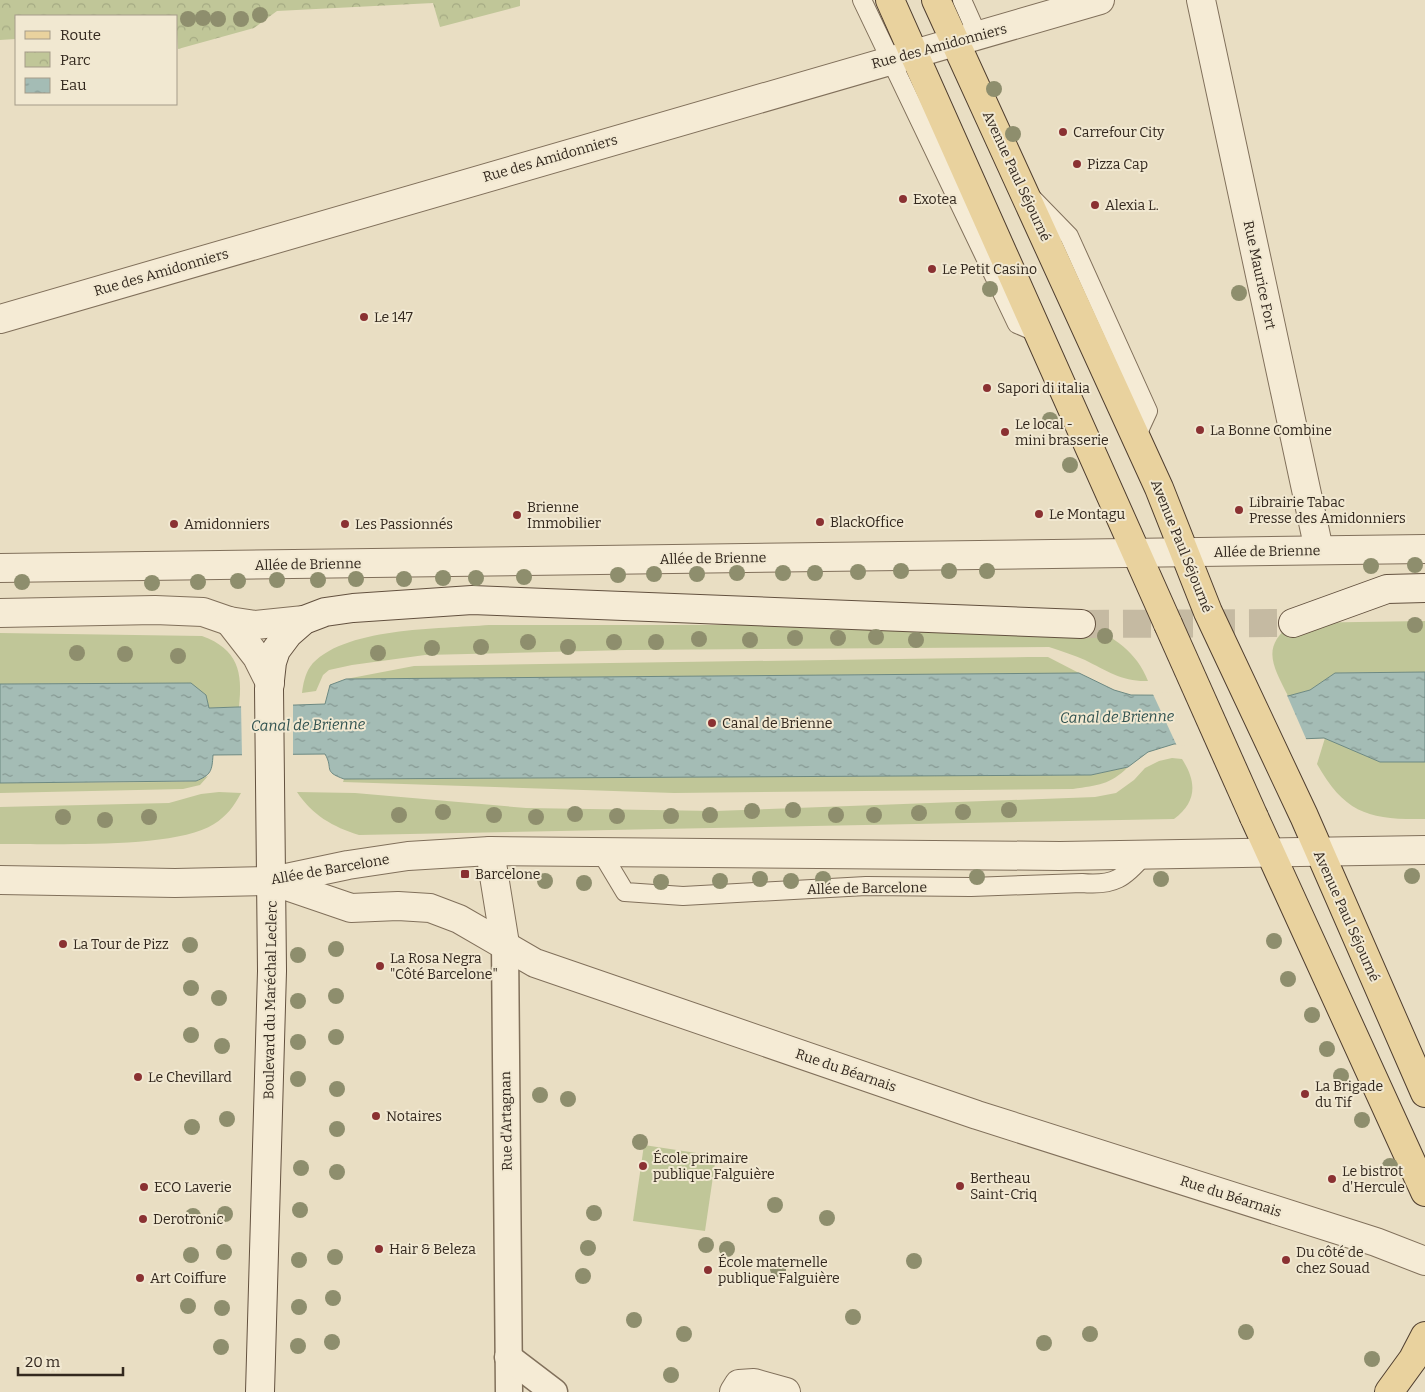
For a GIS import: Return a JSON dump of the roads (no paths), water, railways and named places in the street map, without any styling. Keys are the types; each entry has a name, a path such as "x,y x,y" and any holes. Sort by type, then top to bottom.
{"main road":[{"path":"890,0 902,57 1038,332 1254,817 1425,1192"},
{"name":"Avenue Paul Séjourné","path":"936,0 966,39 1022,187 1136,437 1215,625 1304,816 1425,1093"},
{"path":"1390,1392 1425,1336"}],"street":[{"name":"Rue des Amidonniers","path":"0,319 1100,0"},
{"name":"Rue Maurice Fort","path":"1201,0 1319,550"},
{"name":"Allée de Brienne","path":"0,568 1425,549"},
{"path":"1292,623 1388,588 1425,588"},
{"path":"0,613 155,610 203,612 229,620 256,625 304,620 325,612 354,608 472,600 1081,624"},
{"path":"229,620 257,657 270,686"},
{"name":"Boulevard du Maréchal Leclerc","path":"260,1392 272,881 270,686 272,662 276,650 288,634 304,620"},
{"name":"Allée de Barcelone","path":"0,880 175,883 272,881 348,865 398,858 490,850 1060,856 1425,850"},
{"name":"Rue d'Artagnan","path":"490,850 505,944 508,1392"},
{"name":"Rue du Béarnais","path":"272,881 351,908 398,906 430,908 459,918 535,963 978,1115 1376,1242 1425,1261"},
{"path":"508,1357 554,1392"},
{"path":"734,1392 739,1384 754,1383 786,1392"}],"lane":[{"path":"862,0 902,57"},
{"path":"962,0 966,39"},
{"name":"Allée de Barcelone","path":"600,852 624,892 683,896 866,886 971,887 1098,884 1128,875 1145,854"}],"water":[{"name":"Canal de Brienne","path":"1425,672 1425,762 1380,762 1324,738 1174,744 1148,752 1128,767 1091,775 344,779 331,772 325,754 213,755 210,772 205,777 196,781 0,783 0,684 191,683 206,695 209,708 325,704 330,685 346,679 1079,673 1114,690 1131,695 1288,696 1310,690 1335,673"}],"tunnel":[{"path":"1081,624 1293,623"}],"place":[{"name":"Carrefour City","path":"1063,132"},
{"name":"Pizza Cap","path":"1077,164"},
{"name":"Exotea","path":"903,199"},
{"name":"Alexia L.","path":"1095,205"},
{"name":"Le Petit Casino","path":"932,269"},
{"name":"Le 147","path":"364,317"},
{"name":"Sapori di italia","path":"987,388"},
{"name":"La Bonne Combine","path":"1200,430"},
{"name":"Le local - mini brasserie","path":"1005,432"},
{"name":"Librairie Tabac Presse des Amidonniers","path":"1239,510"},
{"name":"Le Montagu","path":"1039,514"},
{"name":"Brienne Immobilier","path":"517,515"},
{"name":"BlackOffice","path":"820,522"},
{"name":"Amidonniers","path":"174,524"},
{"name":"Les Passionnés","path":"345,524"},
{"name":"Canal de Brienne","path":"712,723"},
{"name":"Barcelone","path":"465,874"},
{"name":"La Tour de Pizz","path":"63,944"},
{"name":"La Rosa Negra \"Côté Barcelone\"","path":"380,966"},
{"name":"Le Chevillard","path":"138,1077"},
{"name":"La Brigade du Tif","path":"1305,1094"},
{"name":"Notaires","path":"376,1116"},
{"name":"École primaire publique Falguière","path":"643,1166"},
{"name":"Le bistrot d'Hercule","path":"1332,1179"},
{"name":"Bertheau Saint-Criq","path":"960,1186"},
{"name":"ECO Laverie","path":"144,1187"},
{"name":"Derotronic","path":"143,1219"},
{"name":"Hair & Beleza","path":"379,1249"},
{"name":"Du côté de chez Souad","path":"1286,1260"},
{"name":"École maternelle publique Falguière","path":"708,1270"},
{"name":"Art Coiffure","path":"140,1278"}]}
